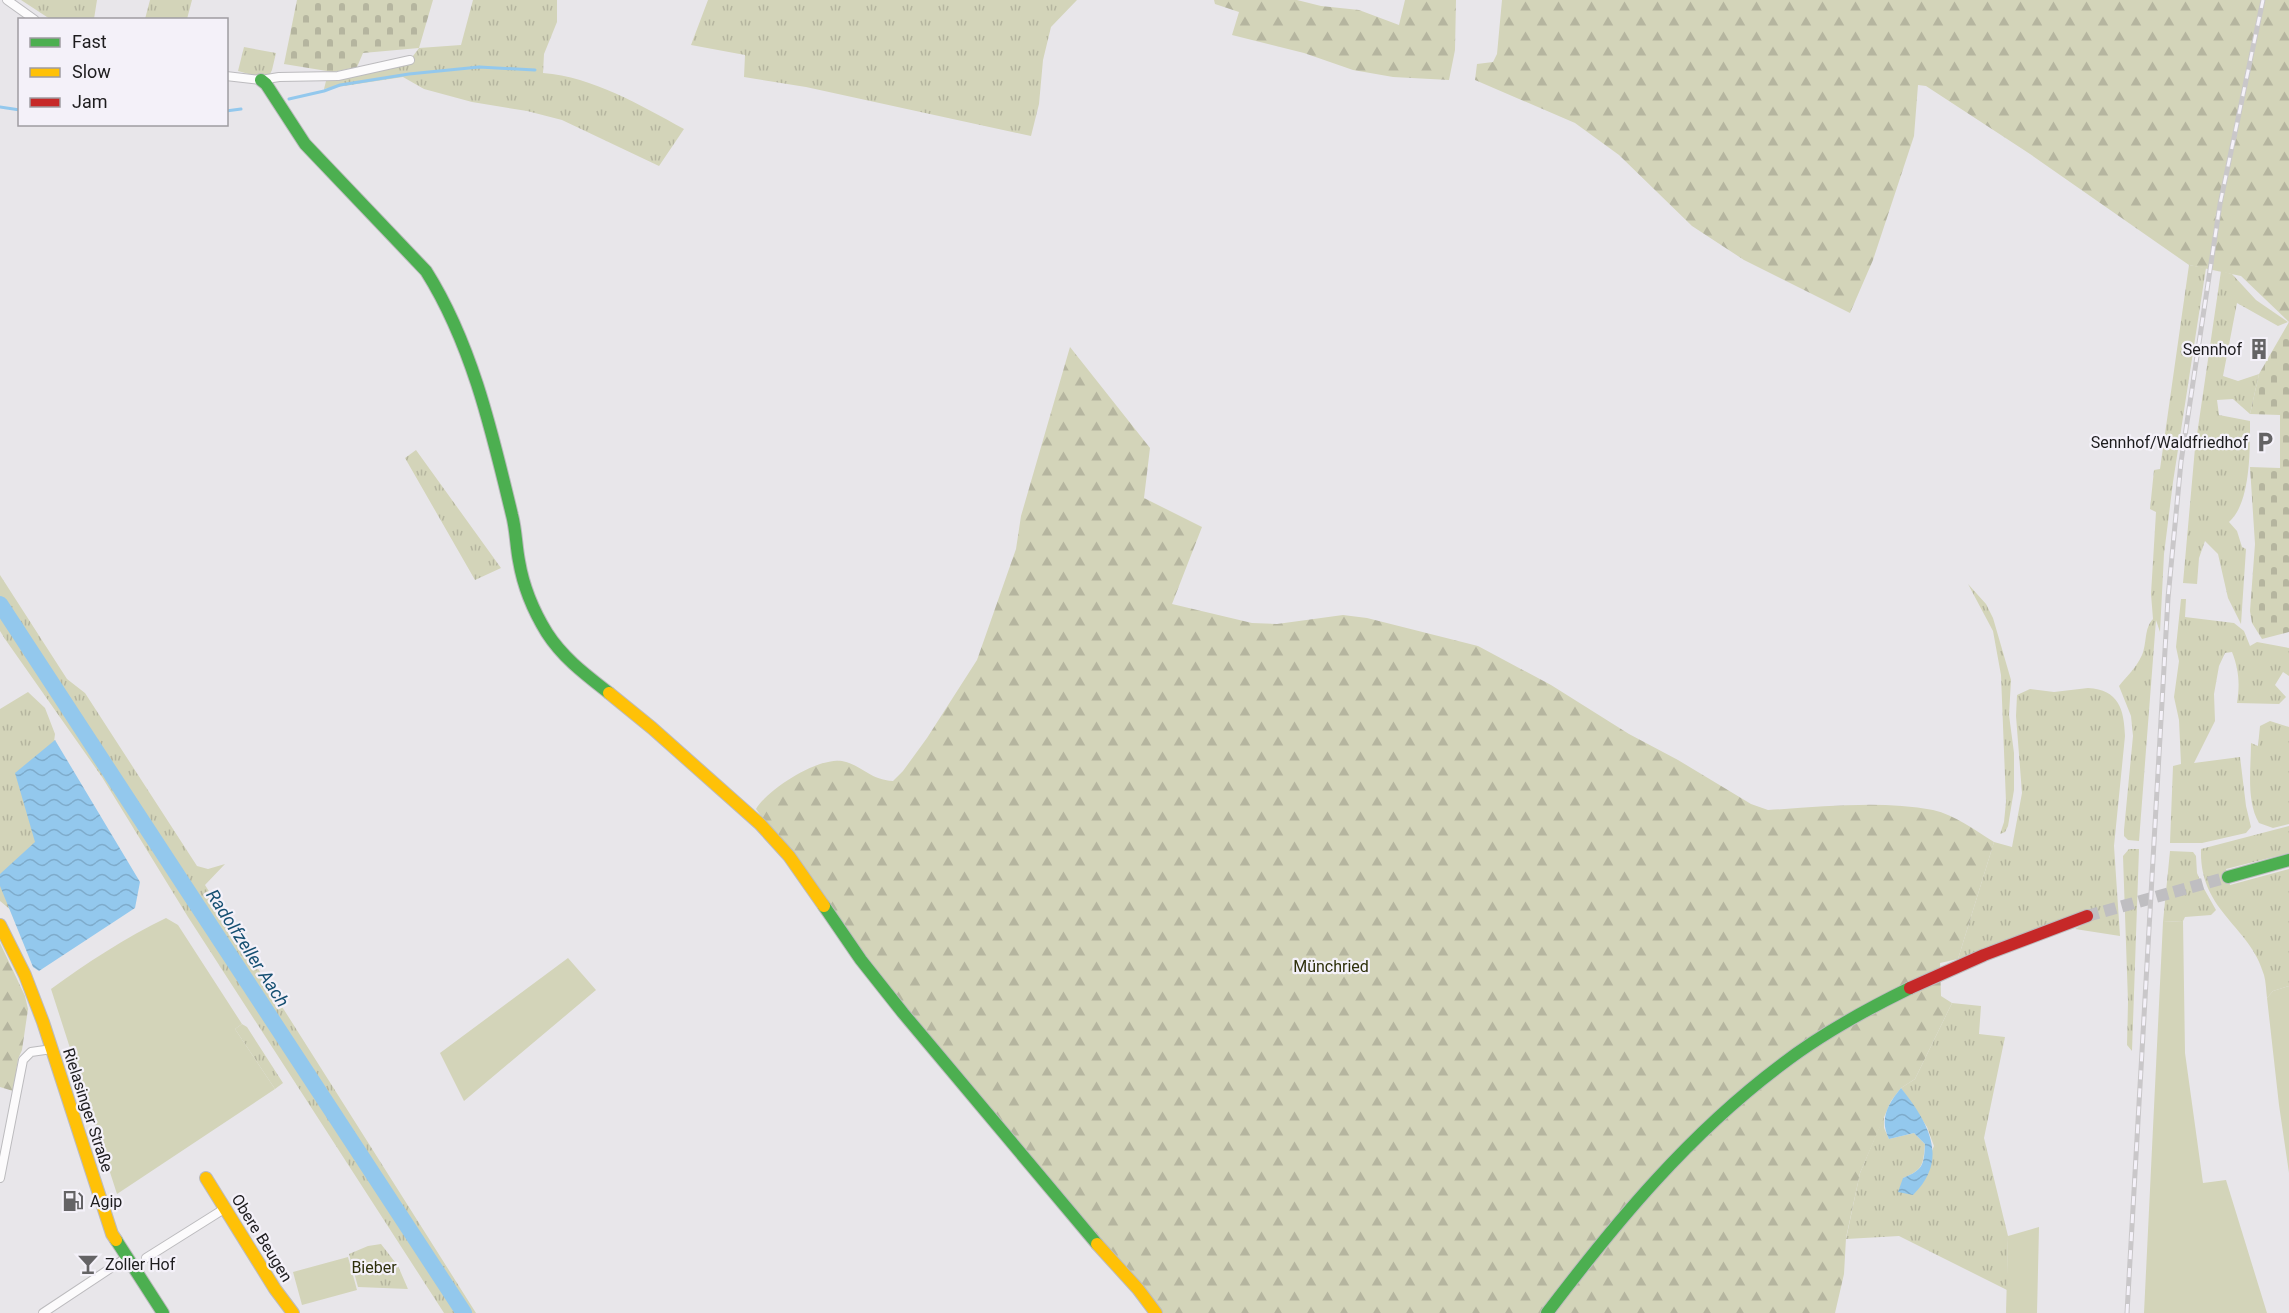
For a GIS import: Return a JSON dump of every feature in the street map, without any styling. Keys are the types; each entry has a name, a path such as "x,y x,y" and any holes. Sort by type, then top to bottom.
{"street":[{"path":"7,0 32,18"},
{"path":"228,76 265,81 279,77 338,76 410,60"},
{"path":"265,81 305,144 426,271 440,293 467,354 495,447 514,522 519,563 534,608 557,647 572,664 652,728 760,824 789,856 861,960 903,1013 1156,1313"},
{"path":"2228,877 2289,860"},
{"path":"1547,1313 1638,1199 1698,1136 1760,1081 1821,1037 1897,994 2006,946 2087,916"},
{"name":"Rielasinger Straße","path":"0,925 25,975 52,1049 112,1234 163,1313"},
{"path":"0,1178 23,1060 31,1052 52,1049"},
{"name":"Obere Beugen","path":"206,1178 275,1290 293,1313"},
{"path":"146,1257 224,1209"},
{"path":"43,1313 126,1258"}],"green space":[{"path":"21,0 97,0 94,18 48,18"},
{"path":"150,0 192,0 187,18 145,18"},
{"path":"297,0 433,0 419,48 363,53 357,67 333,72 284,64"},
{"path":"473,0 557,0 557,22 544,54 543,73 598,86 684,129 659,166 562,120 527,111 472,102 424,89 403,77 324,89 327,77 410,60 419,48 461,45"},
{"path":"708,0 1077,0 1051,27 1043,60 1039,104 1031,136 806,87 744,77 745,55 691,45"},
{"path":"1214,0 1297,0 1321,6 1359,10 1399,25 1405,0 1456,0 1455,50 1449,80 1393,77 1353,70 1304,53 1232,35 1239,12 1215,4"},
{"path":"1502,0 2289,0 2289,322 2241,276 2189,265 2030,154 1926,86 1918,85 1914,136 1873,260 1850,313 1744,260 1692,226 1619,155 1575,123 1475,80 1477,64 1493,62 1497,54"},
{"path":"244,47 276,53 269,76 256,76 238,71"},
{"path":"2189,265 2206,268 2173,482 2164,554 2160,632 2156,620 2139,841 2128,840 2124,836 2124,830 2133,736 2131,716 2119,686 2142,655 2148,627 2153,619 2151,594 2156,512 2150,509 2154,470 2160,469"},
{"path":"2221,271 2232,274 2256,300 2288,322 2278,326 2237,303 2223,376 2238,381 2259,374 2250,414 2233,399 2217,400 2219,415 2250,421 2248,475 2242,502 2229,522 2237,531 2242,547 2246,549 2241,624 2228,598 2218,554 2205,541 2199,558 2197,584 2183,583 2195,448"},
{"path":"2289,322 2289,632 2262,639 2252,623 2250,611 2255,544 2250,467 2280,468 2280,415 2250,414 2259,374"},
{"name":"Münchried","path":"1070,347 1150,448 1144,498 1202,527 1172,604 1252,623 1277,624 1343,615 1367,618 1478,646 1551,685 1629,734 1678,760 1751,804 1768,810 1892,805 1933,810 1957,819 1994,842 1958,959 1940,963 1941,996 1952,1003 1915,1079 1901,1088 1891,1101 1860,1173 1846,1238 1844,1274 1835,1313 1157,1313 904,1012 756,809 771,792 794,776 832,761 849,763 878,778 893,781 927,738 977,660 1016,549 1021,516"},
{"path":"416,450 501,568 475,580 405,458"},
{"path":"0,575 67,679 85,693 197,866 208,869 225,864 205,885 476,1313 444,1313 188,917 102,777 5,639 0,631"},
{"path":"1968,584 1986,604 1993,618 2011,680 2009,715 2014,753 2014,790 2008,826 2005,832 2000,834 2006,802 2001,675 1993,631"},
{"path":"2181,599 2186,599 2185,617 2234,623 2244,631 2250,646 2257,642 2289,648 2289,676 2283,672 2275,685 2286,697 2279,704 2237,703 2238,677 2232,652 2225,653 2219,666 2214,694 2215,721 2194,763 2240,757 2251,827 2246,833 2202,843 2170,843 2173,766 2181,764 2179,720 2174,697 2179,661 2176,647"},
{"path":"2088,688 2113,697 2123,717 2125,736 2114,846 2120,936 2075,929 2084,924 2087,917 2080,912 1958,959 1994,842 2012,847 2022,793 2016,716 2017,695 2030,689 2054,692"},
{"path":"28,692 45,708 55,734 41,845 12,911 0,901 0,709"},
{"path":"2270,721 2289,727 2289,824 2273,828 2259,823 2252,804 2250,784 2251,743 2258,746 2260,726"},
{"path":"2289,826 2289,853 2226,869 2230,885 2289,869 2289,986 2273,991 2267,998 2265,978 2257,958 2216,903 2208,888 2201,849"},
{"path":"2129,849 2139,849 2132,1051 2127,1045 2128,1002 2123,856"},
{"path":"2170,851 2193,852 2196,856 2197,873 2216,910 2211,915 2185,917 2183,921 2163,922"},
{"path":"166,918 178,925 242,1024 235,1029 275,1089 117,1194 51,989 136,933"},
{"path":"2183,921 2185,1053 2203,1183 2226,1180 2267,1313 2144,1313 2163,922"},
{"path":"0,943 25,996 28,1009 13,1091 0,1087"},
{"path":"568,958 596,990 464,1101 440,1053"},
{"path":"2289,986 2289,1173 2267,998 2273,991"},
{"path":"1952,1003 1981,1006 1979,1034 2005,1037 1984,1138 2008,1236 2007,1290 1899,1236 1846,1239 1860,1173 1884,1116 1884,1128 1889,1139 1914,1133 1925,1144 1921,1166 1903,1178 1913,1195 1934,1146 1927,1127 1901,1088 1915,1079"},
{"path":"242,1024 247,1027 283,1083 275,1089 235,1029"},
{"path":"2039,1227 2037,1313 2006,1313 2008,1236"},
{"name":"Bieber","path":"381,1244 398,1266 408,1289 358,1287 349,1254 368,1246"},
{"path":"348,1257 357,1290 302,1305 293,1272"}],"water":[{"path":"55,740 140,882 135,908 39,971 33,967 0,886 0,874 35,842 15,773"},
{"path":"1901,1088 1926,1127 1933,1154 1931,1168 1913,1195 1898,1192 1903,1178 1921,1166 1925,1144 1914,1133 1889,1139 1885,1125 1886,1112"}],"waterway":[{"path":"289,99 340,85 409,74 479,67 535,70"},
{"path":"0,107 18,110"},
{"path":"228,111 241,109"},
{"name":"Radolfzeller Aach","path":"0,604 464,1313"}],"tunnel":[{"path":"2087,916 2228,877"}],"railway":[{"path":"2127,1313 2168,598 2181,462 2220,204 2263,0"}],"traffic: fast":[{"path":"261,80 266,84 305,144 426,271 442,299 456,328 479,389 497,452 513,521 521,570 533,607 547,633 560,650 575,666 609,693"},
{"path":"2228,877 2289,860"},
{"path":"824,906 861,960 903,1013 1097,1244"},
{"path":"1547,1313 1627,1213 1715,1120 1781,1065 1812,1043 1910,988"},
{"path":"116,1240 163,1313"}],"traffic: slow":[{"path":"609,693 760,824 789,856 824,906"},
{"path":"0,925 25,975 43,1022 112,1234 116,1240"},
{"path":"206,1178 275,1289 293,1313"},
{"path":"1097,1244 1138,1289 1156,1313"}],"traffic: jam":[{"path":"1910,988 1984,955 2087,916"}],"place":[{"name":"Sennhof","path":"2259,349"},
{"name":"Sennhof/Waldfriedhof","path":"2265,442"},
{"name":"Agip","path":"73,1201"},
{"name":"Zoller Hof","path":"88,1264"}]}
